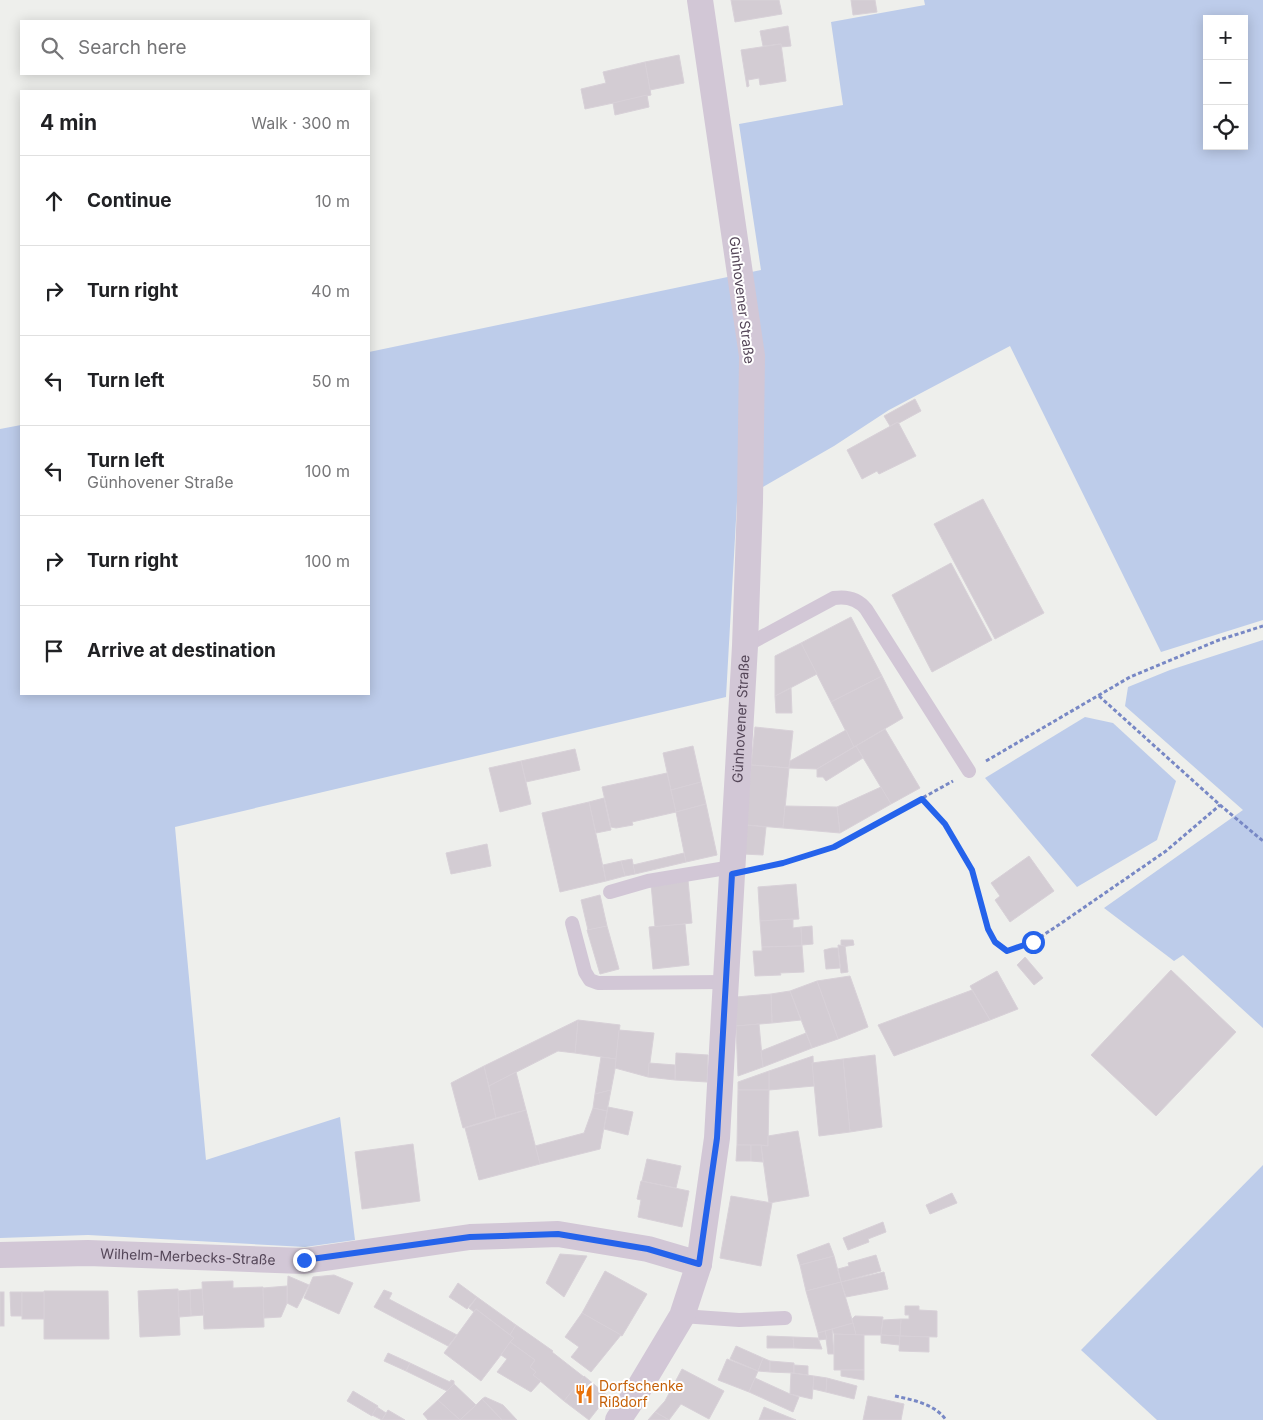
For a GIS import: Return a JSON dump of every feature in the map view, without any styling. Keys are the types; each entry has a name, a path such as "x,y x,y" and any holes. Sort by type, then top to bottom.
{"street":[{"name":"Günhovener Straße","path":"618,1420 682,1316 699,1264 717,1138 745,646 750,502 752,356 700,0"},
{"name":"Wilhelm-Merbecks-Straße","path":"0,1255 88,1253 304,1260 470,1237 558,1234 648,1249 699,1264"}],"lane":[{"path":"745,646 834,598 848,598 857,601 866,609 969,771"},
{"path":"610,892 648,881 732,871"},
{"path":"572,923 585,972 590,980 598,983 725,982"},
{"path":"682,1316 739,1320 785,1318"}],"path":[{"path":"732,871 783,863 834,847 922,799 1130,677 1219,640 1263,626"},
{"path":"1099,696 1220,805 1263,841"},
{"path":"922,799 945,824 972,870 988,929 995,942 1007,951 1033,942 1076,913 1166,851 1220,805"},
{"path":"895,1396 921,1403 941,1413 946,1420"}],"shaded area":[{"path":"924,0 1263,0 1263,620 1161,652 1010,346 889,410 834,446 737,502 726,697 175,827 206,1160 340,1117 355,1240 305,1247 88,1235 0,1238 0,429 20,425 20,695 370,695 370,352 761,270 739,124 843,105 831,22 925,5"},
{"path":"1263,640 1263,1028 1183,955 1174,961 1104,908 1243,810 1125,706 1128,687 1170,670"},
{"path":"1085,717 1113,723 1176,781 1157,840 1077,887 985,778"},
{"path":"1263,1165 1263,1420 1157,1420 1081,1350"}],"building":[{"path":"731,0 779,0 782,14 735,22"},
{"path":"851,0 875,0 877,12 853,15"},
{"path":"788,26 791,46 781,47 781,44 763,46 760,31"},
{"path":"781,44 786,81 760,85 759,78 748,80 749,86 747,87 741,50"},
{"path":"679,55 684,83 650,90 645,62"},
{"path":"645,62 651,95 585,109 581,89 606,83 603,72"},
{"path":"647,95 649,107 615,115 613,103"},
{"path":"915,399 921,411 890,426 884,416"},
{"path":"898,422 916,456 879,474 877,471 862,479 847,450"},
{"path":"983,499 1044,613 995,639 934,524"},
{"path":"951,563 992,640 932,672 892,595"},
{"path":"851,617 882,676 831,702 801,643"},
{"path":"801,643 817,674 775,696 775,656"},
{"path":"882,676 903,718 854,747 831,702"},
{"path":"791,688 792,713 776,713 775,696"},
{"path":"755,727 793,731 789,768 751,765"},
{"path":"885,729 920,788 891,804 856,746"},
{"path":"846,730 854,747 817,769 789,768 790,761"},
{"path":"693,746 701,782 671,790 663,753"},
{"path":"856,746 863,758 826,781 823,777 817,777 817,769"},
{"path":"575,749 580,770 526,782 521,761"},
{"path":"521,761 531,804 500,812 489,768"},
{"path":"751,765 789,768 783,828 746,825"},
{"path":"667,773 676,812 632,822 633,825 611,827 602,787"},
{"path":"701,782 706,804 676,812 671,790"},
{"path":"881,787 891,804 840,833 837,807"},
{"path":"604,798 611,830 596,833 589,802"},
{"path":"589,802 606,881 560,892 542,813"},
{"path":"706,804 717,855 686,862 676,812"},
{"path":"785,806 837,807 840,833 783,828"},
{"path":"746,825 766,827 763,855 743,854"},
{"path":"487,844 491,866 451,874 446,853"},
{"path":"684,853 686,862 635,874 633,865"},
{"path":"1029,856 1054,891 1010,922 995,900 1000,896 991,883"},
{"path":"632,859 635,874 625,876 621,861"},
{"path":"621,861 625,876 606,881 603,865"},
{"path":"688,880 692,923 655,927 651,884"},
{"path":"796,884 799,919 760,921 758,887"},
{"path":"600,895 607,926 588,930 581,900"},
{"path":"793,919 793,928 801,927 802,946 762,947 760,921"},
{"path":"685,924 689,965 653,969 649,927"},
{"path":"607,926 619,969 600,974 587,930"},
{"path":"812,926 813,944 802,945 801,927"},
{"path":"841,940 853,940 854,945 841,947"},
{"path":"838,945 845,946 848,972 841,973"},
{"path":"802,946 804,972 755,976 753,951 762,951 762,947"},
{"path":"838,948 840,968 826,969 824,950"},
{"path":"1025,957 1043,978 1034,985 1017,965"},
{"path":"1171,970 1236,1032 1156,1116 1091,1055"},
{"path":"997,971 1018,1009 990,1020 970,986"},
{"path":"850,976 868,1027 838,1039 817,981"},
{"path":"817,981 838,1039 812,1048 790,991"},
{"path":"972,990 990,1020 894,1056 878,1025"},
{"path":"790,991 801,1020 772,1023 771,994"},
{"path":"771,994 772,1023 736,1026 736,997"},
{"path":"578,1020 620,1025 616,1059 575,1053"},
{"path":"578,1020 575,1053 558,1051 489,1086 484,1066"},
{"path":"759,1024 763,1067 738,1076 736,1026"},
{"path":"619,1030 654,1033 648,1077 615,1068"},
{"path":"806,1033 812,1048 763,1067 761,1051"},
{"path":"676,1053 708,1055 707,1082 675,1080"},
{"path":"875,1055 882,1127 850,1132 843,1059"},
{"path":"813,1056 814,1086 769,1090 769,1071"},
{"path":"601,1057 616,1059 615,1069 611,1090 595,1094"},
{"path":"843,1059 850,1132 819,1136 812,1063"},
{"path":"649,1063 675,1065 675,1080 648,1077"},
{"path":"484,1066 496,1118 463,1128 451,1083"},
{"path":"769,1071 769,1090 738,1090 738,1082"},
{"path":"516,1072 526,1110 496,1118 489,1086"},
{"path":"611,1090 607,1111 593,1108 595,1094"},
{"path":"738,1090 769,1090 768,1146 737,1145"},
{"path":"608,1107 633,1112 628,1135 604,1129"},
{"path":"593,1108 607,1111 600,1149 540,1164 535,1146 584,1133"},
{"path":"526,1110 540,1164 479,1180 465,1128"},
{"path":"798,1131 809,1196 769,1203 761,1145 768,1146 768,1136"},
{"path":"413,1144 420,1201 362,1209 355,1152"},
{"path":"737,1145 751,1145 751,1161 736,1161"},
{"path":"751,1145 761,1145 763,1162 751,1161"},
{"path":"647,1159 681,1166 676,1188 642,1181"},
{"path":"641,1181 689,1191 682,1227 638,1217 641,1200 637,1199"},
{"path":"952,1193 957,1203 930,1214 926,1205"},
{"path":"731,1196 772,1203 761,1266 720,1258"},
{"path":"883,1222 886,1232 868,1239 869,1242 848,1250 843,1238"},
{"path":"829,1243 834,1256 800,1265 797,1255"},
{"path":"560,1254 587,1256 564,1297 546,1283"},
{"path":"876,1255 881,1271 841,1282 838,1269 849,1266 848,1263"},
{"path":"834,1256 841,1282 806,1291 800,1265"},
{"path":"605,1271 647,1294 622,1336 582,1313"},
{"path":"884,1272 888,1289 846,1297 841,1282"},
{"path":"334,1275 353,1283 339,1314 304,1298 313,1277"},
{"path":"288,1276 309,1285 297,1308 287,1303"},
{"path":"233,1281 233,1288 263,1287 264,1327 204,1329 202,1282"},
{"path":"841,1282 853,1323 818,1333 806,1291"},
{"path":"458,1283 477,1297 467,1309 449,1297"},
{"path":"287,1286 287,1303 281,1317 264,1318 263,1288"},
{"path":"178,1289 180,1335 140,1337 138,1291"},
{"path":"202,1289 204,1315 191,1316 190,1290"},
{"path":"190,1290 191,1316 179,1317 178,1291"},
{"path":"384,1290 392,1293 389,1299 457,1335 448,1346 374,1307"},
{"path":"44,1291 108,1291 109,1339 44,1339"},
{"path":"0,1292 4,1292 4,1326 0,1326"},
{"path":"10,1292 22,1292 22,1316 11,1316"},
{"path":"22,1292 44,1292 44,1319 22,1319"},
{"path":"477,1297 516,1325 510,1335 476,1309 474,1312 469,1308"},
{"path":"905,1306 919,1306 919,1310 937,1311 937,1337 900,1336 901,1319 909,1319 909,1315 905,1315"},
{"path":"476,1309 514,1338 481,1381 444,1353"},
{"path":"582,1313 621,1335 591,1372 571,1357 579,1347 565,1337"},
{"path":"855,1316 883,1317 881,1335 856,1335 852,1319"},
{"path":"901,1319 900,1336 881,1335 883,1320"},
{"path":"853,1323 856,1335 834,1334 832,1329"},
{"path":"516,1325 553,1351 584,1377 564,1401 533,1375 536,1372 530,1367 535,1360 510,1342 514,1338 510,1335"},
{"path":"832,1329 834,1354 828,1354 825,1331"},
{"path":"825,1331 827,1339 819,1340 818,1333"},
{"path":"834,1334 864,1335 864,1370 834,1370"},
{"path":"881,1335 900,1336 899,1345 881,1343"},
{"path":"767,1336 793,1337 794,1348 767,1348"},
{"path":"900,1336 929,1337 929,1352 899,1351"},
{"path":"793,1337 818,1338 822,1349 794,1348"},
{"path":"510,1342 535,1360 530,1367 536,1372 533,1375 541,1381 531,1392 497,1372 507,1359 501,1355"},
{"path":"736,1346 763,1358 758,1371 730,1359"},
{"path":"388,1353 410,1363 406,1371 384,1361"},
{"path":"763,1358 770,1361 770,1372 758,1371"},
{"path":"727,1359 758,1371 749,1392 718,1380"},
{"path":"770,1361 794,1363 794,1373 770,1372"},
{"path":"410,1363 450,1382 451,1380 454,1381 454,1384 447,1391 406,1371"},
{"path":"794,1365 808,1366 808,1375 794,1373"},
{"path":"682,1369 724,1391 709,1419 681,1404 669,1420 655,1412 665,1401"},
{"path":"841,1370 864,1370 864,1380 841,1376"},
{"path":"791,1373 814,1376 812,1399 790,1394"},
{"path":"584,1376 608,1396 589,1420 564,1401"},
{"path":"814,1376 827,1378 826,1392 813,1389"},
{"path":"755,1378 799,1397 793,1412 749,1392"},
{"path":"827,1378 857,1386 854,1399 826,1392"},
{"path":"454,1384 476,1405 460,1420 438,1400"},
{"path":"353,1391 378,1406 372,1416 347,1401"},
{"path":"868,1396 904,1404 901,1420 863,1420"},
{"path":"485,1397 503,1405 517,1420 502,1420 482,1399"},
{"path":"482,1399 502,1420 460,1420 476,1405"},
{"path":"438,1400 460,1420 428,1420 423,1414"},
{"path":"377,1407 386,1413 382,1420 372,1415"},
{"path":"764,1407 796,1420 759,1420"},
{"path":"388,1410 405,1420 382,1420"},
{"path":"655,1412 669,1420 648,1420"}],"place":[{"name":"Dorfschenke Rißdorf","path":"584,1394"}],"route":[{"path":"304,1260 470,1237 558,1234 648,1249 699,1264 717,1138 732,874 783,863 834,847 922,799 945,824 972,870 988,929 995,942 1007,951 1033,942"}]}
